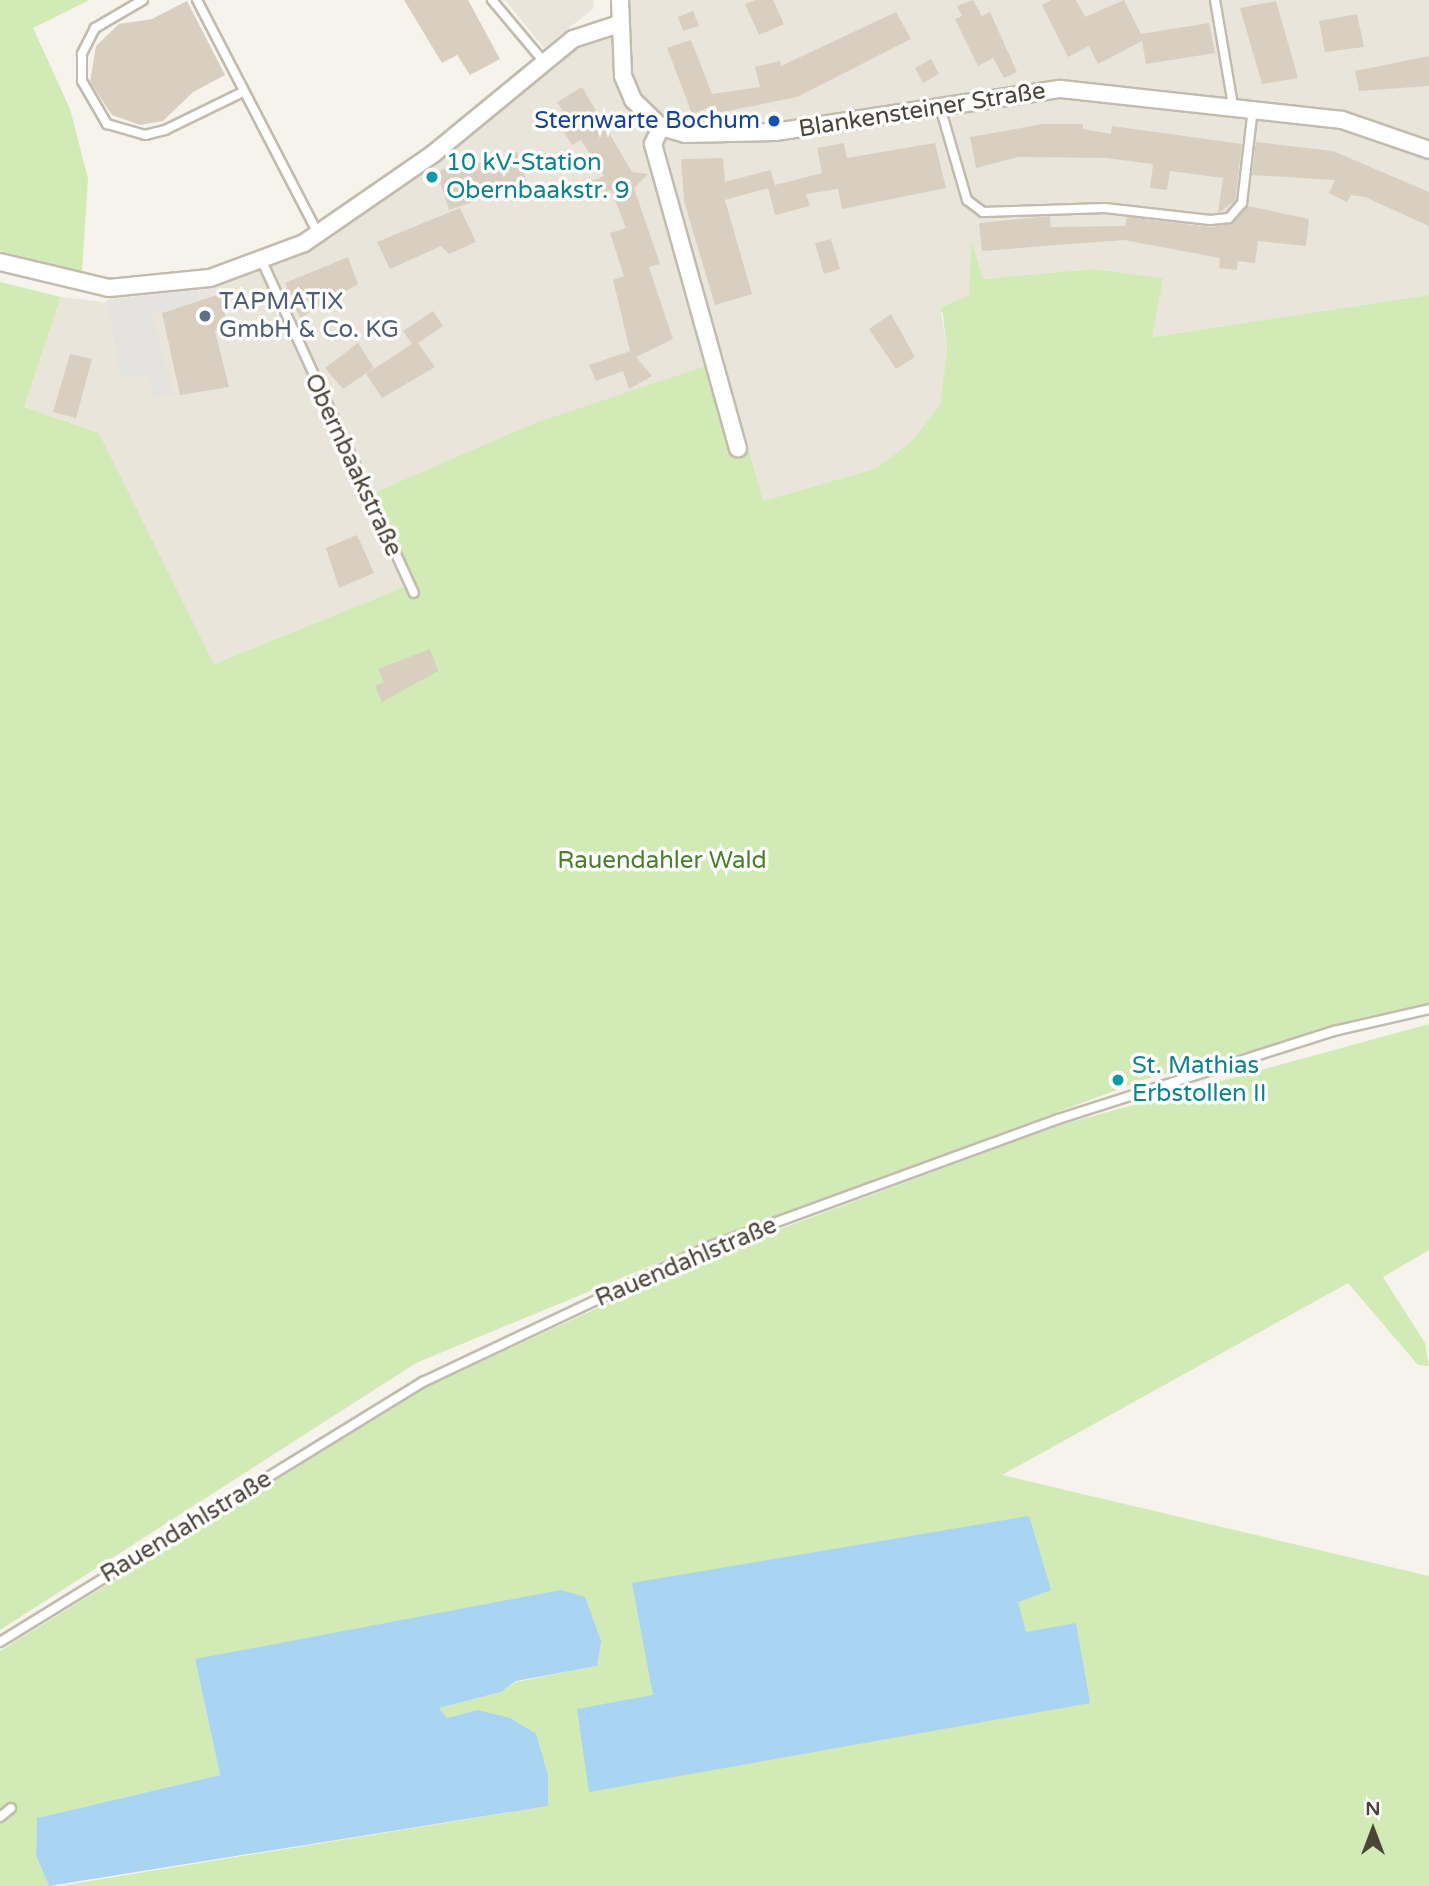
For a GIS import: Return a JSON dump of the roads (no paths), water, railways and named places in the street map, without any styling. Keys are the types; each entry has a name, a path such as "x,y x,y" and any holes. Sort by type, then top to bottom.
{"street":[{"path":"620,0 623,76 633,100 661,127 653,144 719,412 738,448"},
{"path":"0,262 109,288 210,278 261,259 319,235 433,153 573,39 619,24"},
{"name":"Blankensteiner Straße","path":"661,127 707,136 775,132 939,104 1061,89 1233,105 1375,127 1429,150"}],"lane":[{"path":"143,0 96,28 82,54 82,81 107,124 145,135 165,130 243,92"},
{"path":"197,0 319,235"},
{"path":"492,0 544,62"},
{"path":"1215,0 1233,105"},
{"path":"939,104 967,200 983,212 1105,208 1210,220 1229,218 1242,203 1253,108"},
{"name":"Obernbaakstraße","path":"261,259 414,593"},
{"name":"Rauendahlstraße","path":"0,1642 423,1382 712,1246 1058,1119 1334,1031 1429,1009"},
{"path":"0,1817 11,1808"}],"water":[{"path":"1029,1516 1051,1590 1018,1602 1026,1632 1076,1623 1090,1703 589,1792 577,1709 653,1695 632,1583"},
{"path":"561,1590 585,1597 601,1641 597,1666 516,1681 501,1692 439,1708 447,1718 477,1710 510,1718 536,1734 548,1775 548,1806 49,1886 36,1855 37,1818 220,1775 195,1659"}],"place":[{"name":"Sternwarte Bochum","path":"774,121"},
{"name":"10 kV-Station Obernbaakstr. 9","path":"432,177"},
{"name":"TAPMATIX GmbH & Co. KG","path":"205,316"},
{"name":"St. Mathias Erbstollen II","path":"1118,1080"}],"park label":[{"name":"Rauendahler Wald","path":"662,861"}]}
